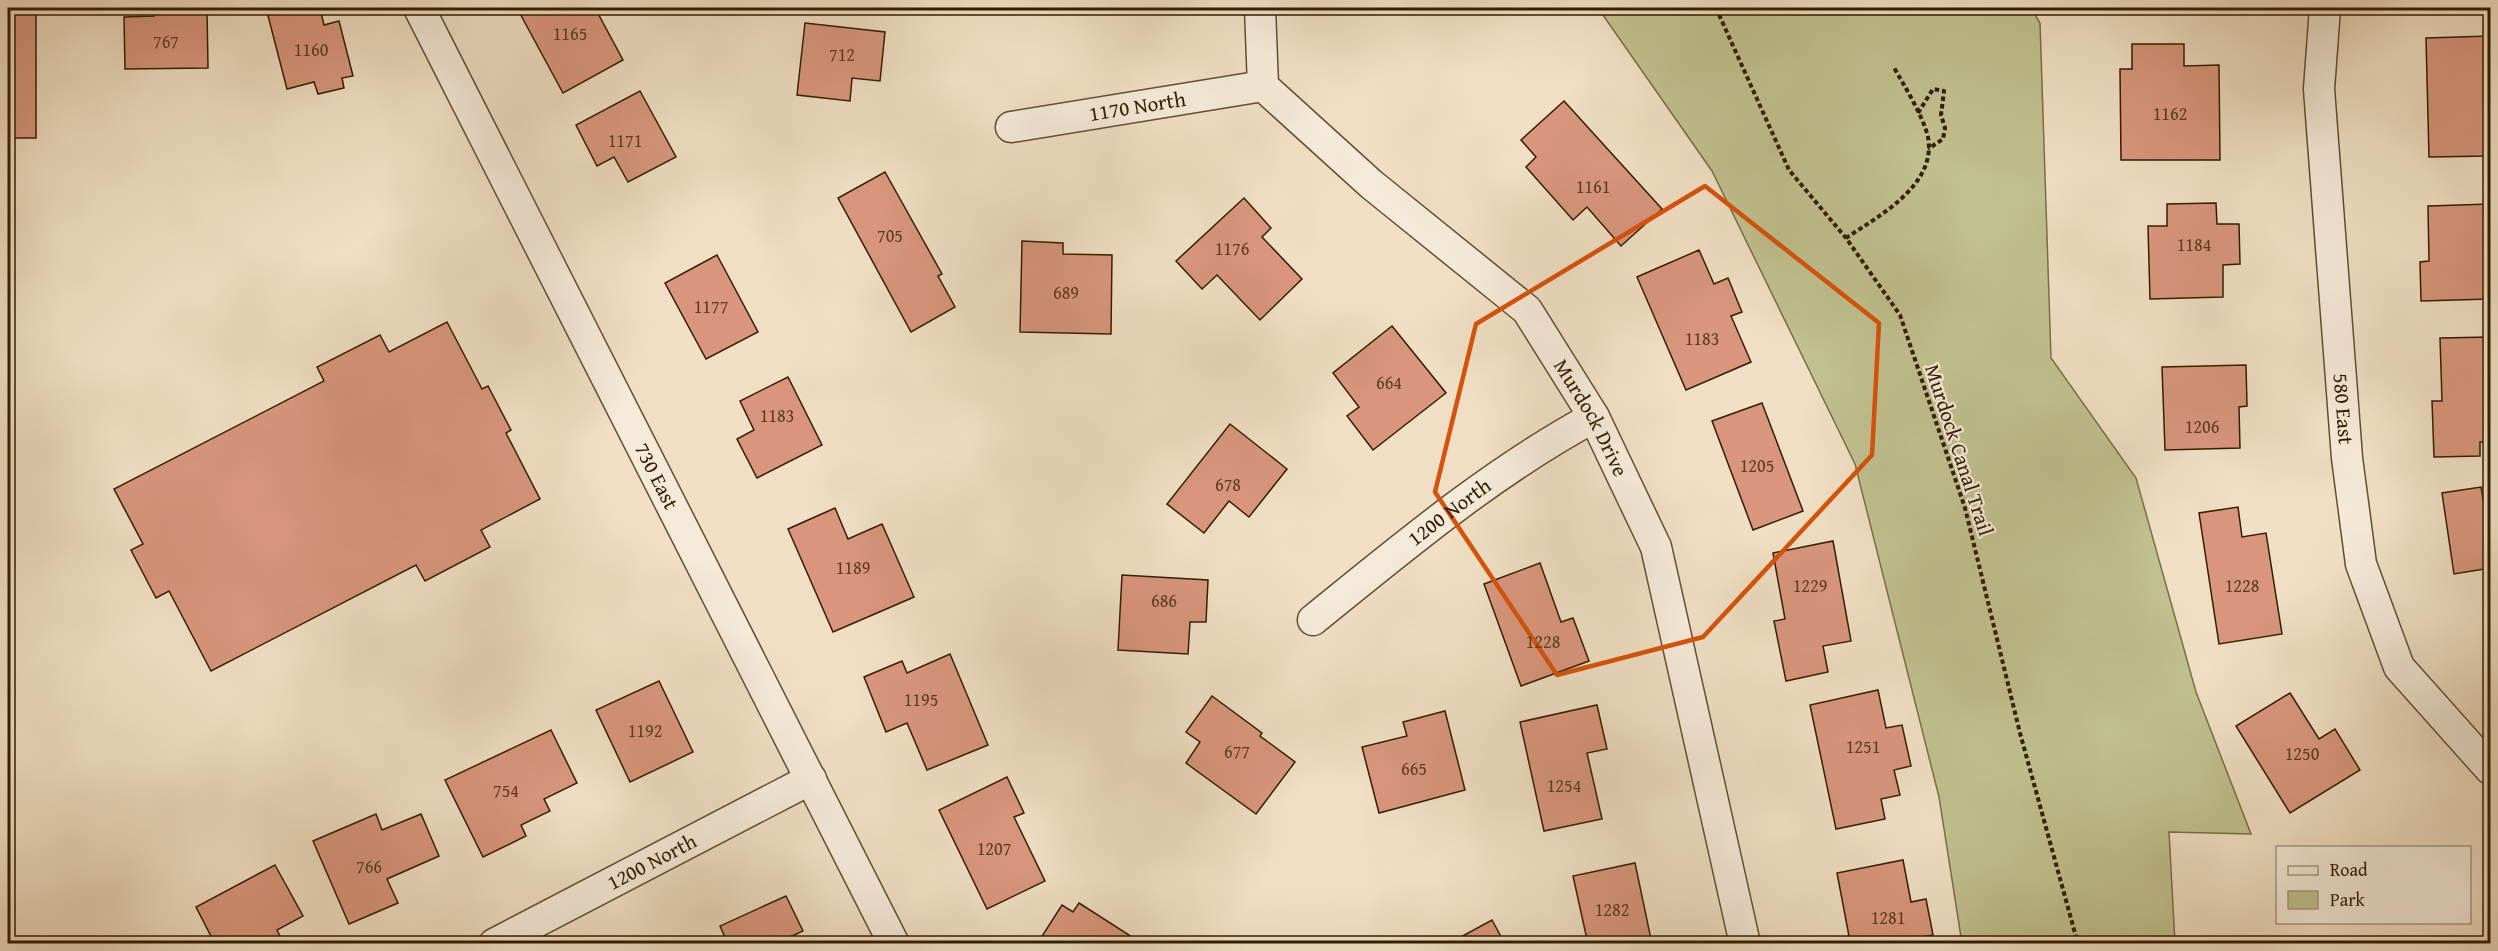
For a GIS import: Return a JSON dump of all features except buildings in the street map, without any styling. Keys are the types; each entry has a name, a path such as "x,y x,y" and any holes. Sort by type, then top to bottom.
{"street":[{"name":"730 East","path":"419,8 894,944"},
{"path":"1260,8 1263,86"},
{"name":"580 East","path":"2325,8 2319,89 2348,458 2361,564 2399,667 2490,769"},
{"name":"1170 North","path":"1011,128 1263,86"},
{"name":"Murdock Drive","path":"1263,86 1371,184 1527,310 1594,417 1656,547 1745,944"},
{"name":"1200 North","path":"1313,620 1438,521 1550,441 1594,417"},
{"name":"1200 North","path":"494,944 811,779"}],"path":[{"name":"Murdock Canal Trail","path":"1716,8 1789,171 1846,238 1900,315 1965,508 2019,733 2078,944"},
{"path":"1846,238 1901,201 1925,168 1928,137 1893,66"},
{"path":"1918,114 1933,89 1944,91 1941,115 1945,128 1943,139 1927,149"}],"highlighted area":[{"path":"1705,186 1879,323 1872,455 1703,637 1557,675 1435,492 1476,324"}],"green space":[{"path":"1598,8 2031,8 2040,23 2051,358 2136,478 2196,692 2251,834 2169,832 2175,943 1962,943 1939,797 1855,464 1712,171"}]}
